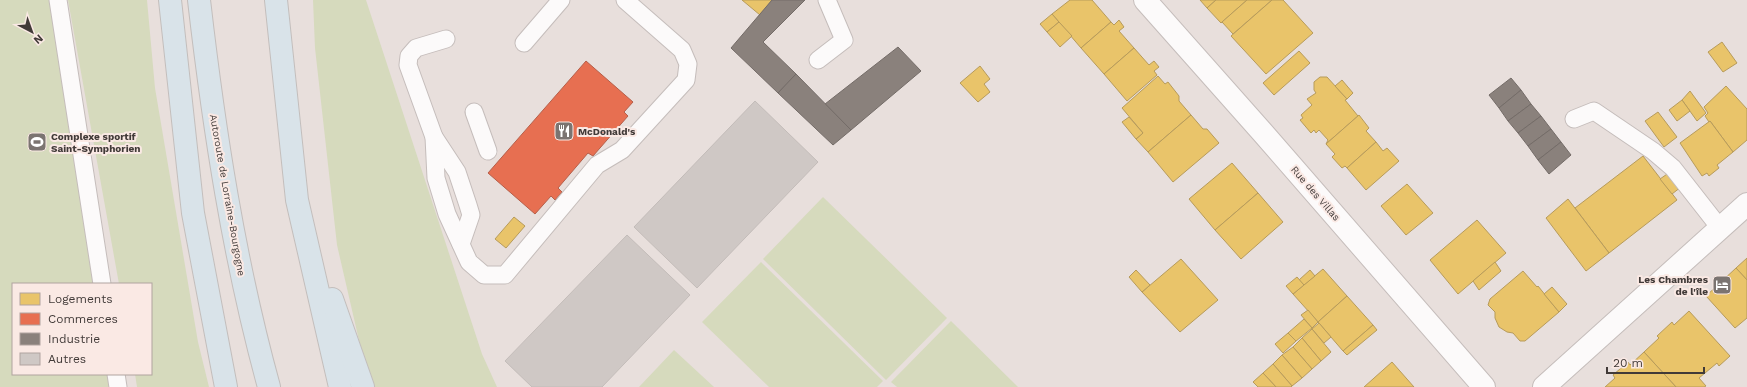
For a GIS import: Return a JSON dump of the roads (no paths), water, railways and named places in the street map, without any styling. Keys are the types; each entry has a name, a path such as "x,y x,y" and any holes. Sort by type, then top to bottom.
{"highway":[{"path":"170,0 193,213 226,387"},
{"name":"Autoroute de Lorraine-Bourgogne","path":"199,0 208,81 230,215 253,327 269,387"},
{"path":"276,0 297,200 340,387"},
{"path":"297,200 362,387"}],"street":[{"name":"Rue des Villas","path":"1146,0 1484,387"},
{"path":"1544,387 1747,204"}],"lane":[{"path":"58,0 102,283"},
{"path":"524,43 561,0"},
{"path":"434,137 436,178 447,214 469,262 484,275 505,275 597,165 622,150 686,80 688,64 682,50 625,0"},
{"path":"818,60 844,40 827,0"},
{"path":"446,39 416,48 409,56 408,65 434,137 457,172 468,204 470,215 461,244"},
{"path":"1574,119 1594,111 1653,151 1674,168 1720,228"},
{"path":"474,112 488,151"},
{"path":"116,375 118,387"}],"place":[{"name":"McDonald's","path":"564,131"},
{"name":"Complexe sportif Saint-Symphorien","path":"37,142"},
{"name":"Les Chambres de l'île","path":"1722,285"}]}
